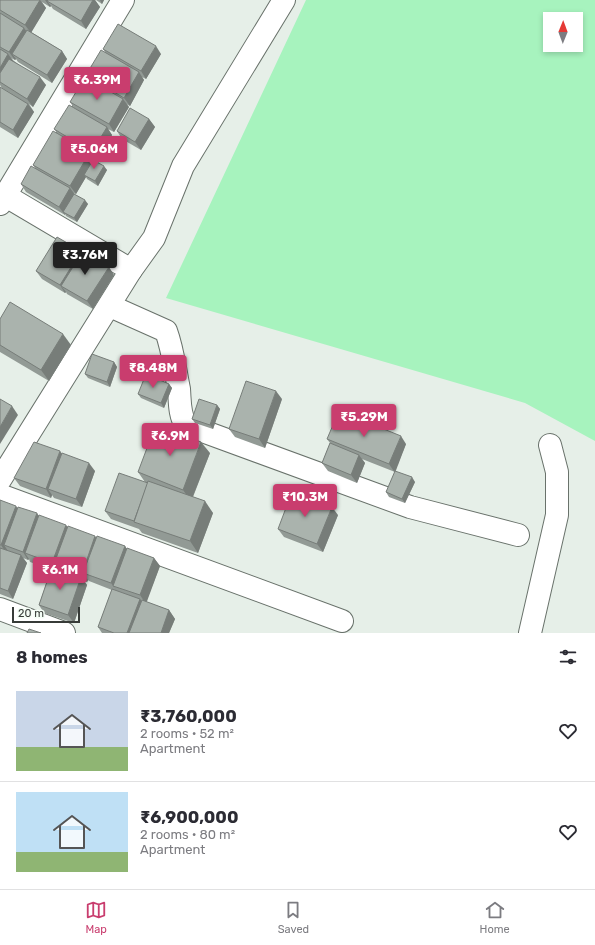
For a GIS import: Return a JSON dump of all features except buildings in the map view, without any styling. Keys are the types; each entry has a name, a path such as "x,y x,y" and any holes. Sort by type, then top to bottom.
{"street":[{"path":"124,0 3,200 131,270"},
{"path":"0,480 110,306 131,270 154,238 183,166 284,0"},
{"path":"110,306 166,331 170,342 183,420 186,425 410,507 518,535"},
{"path":"530,633 557,515 557,472 550,445"},
{"path":"0,495 342,621"},
{"path":"0,609 64,633"}],"green space":[{"path":"306,0 595,0 595,441 525,403 166,298"}]}
